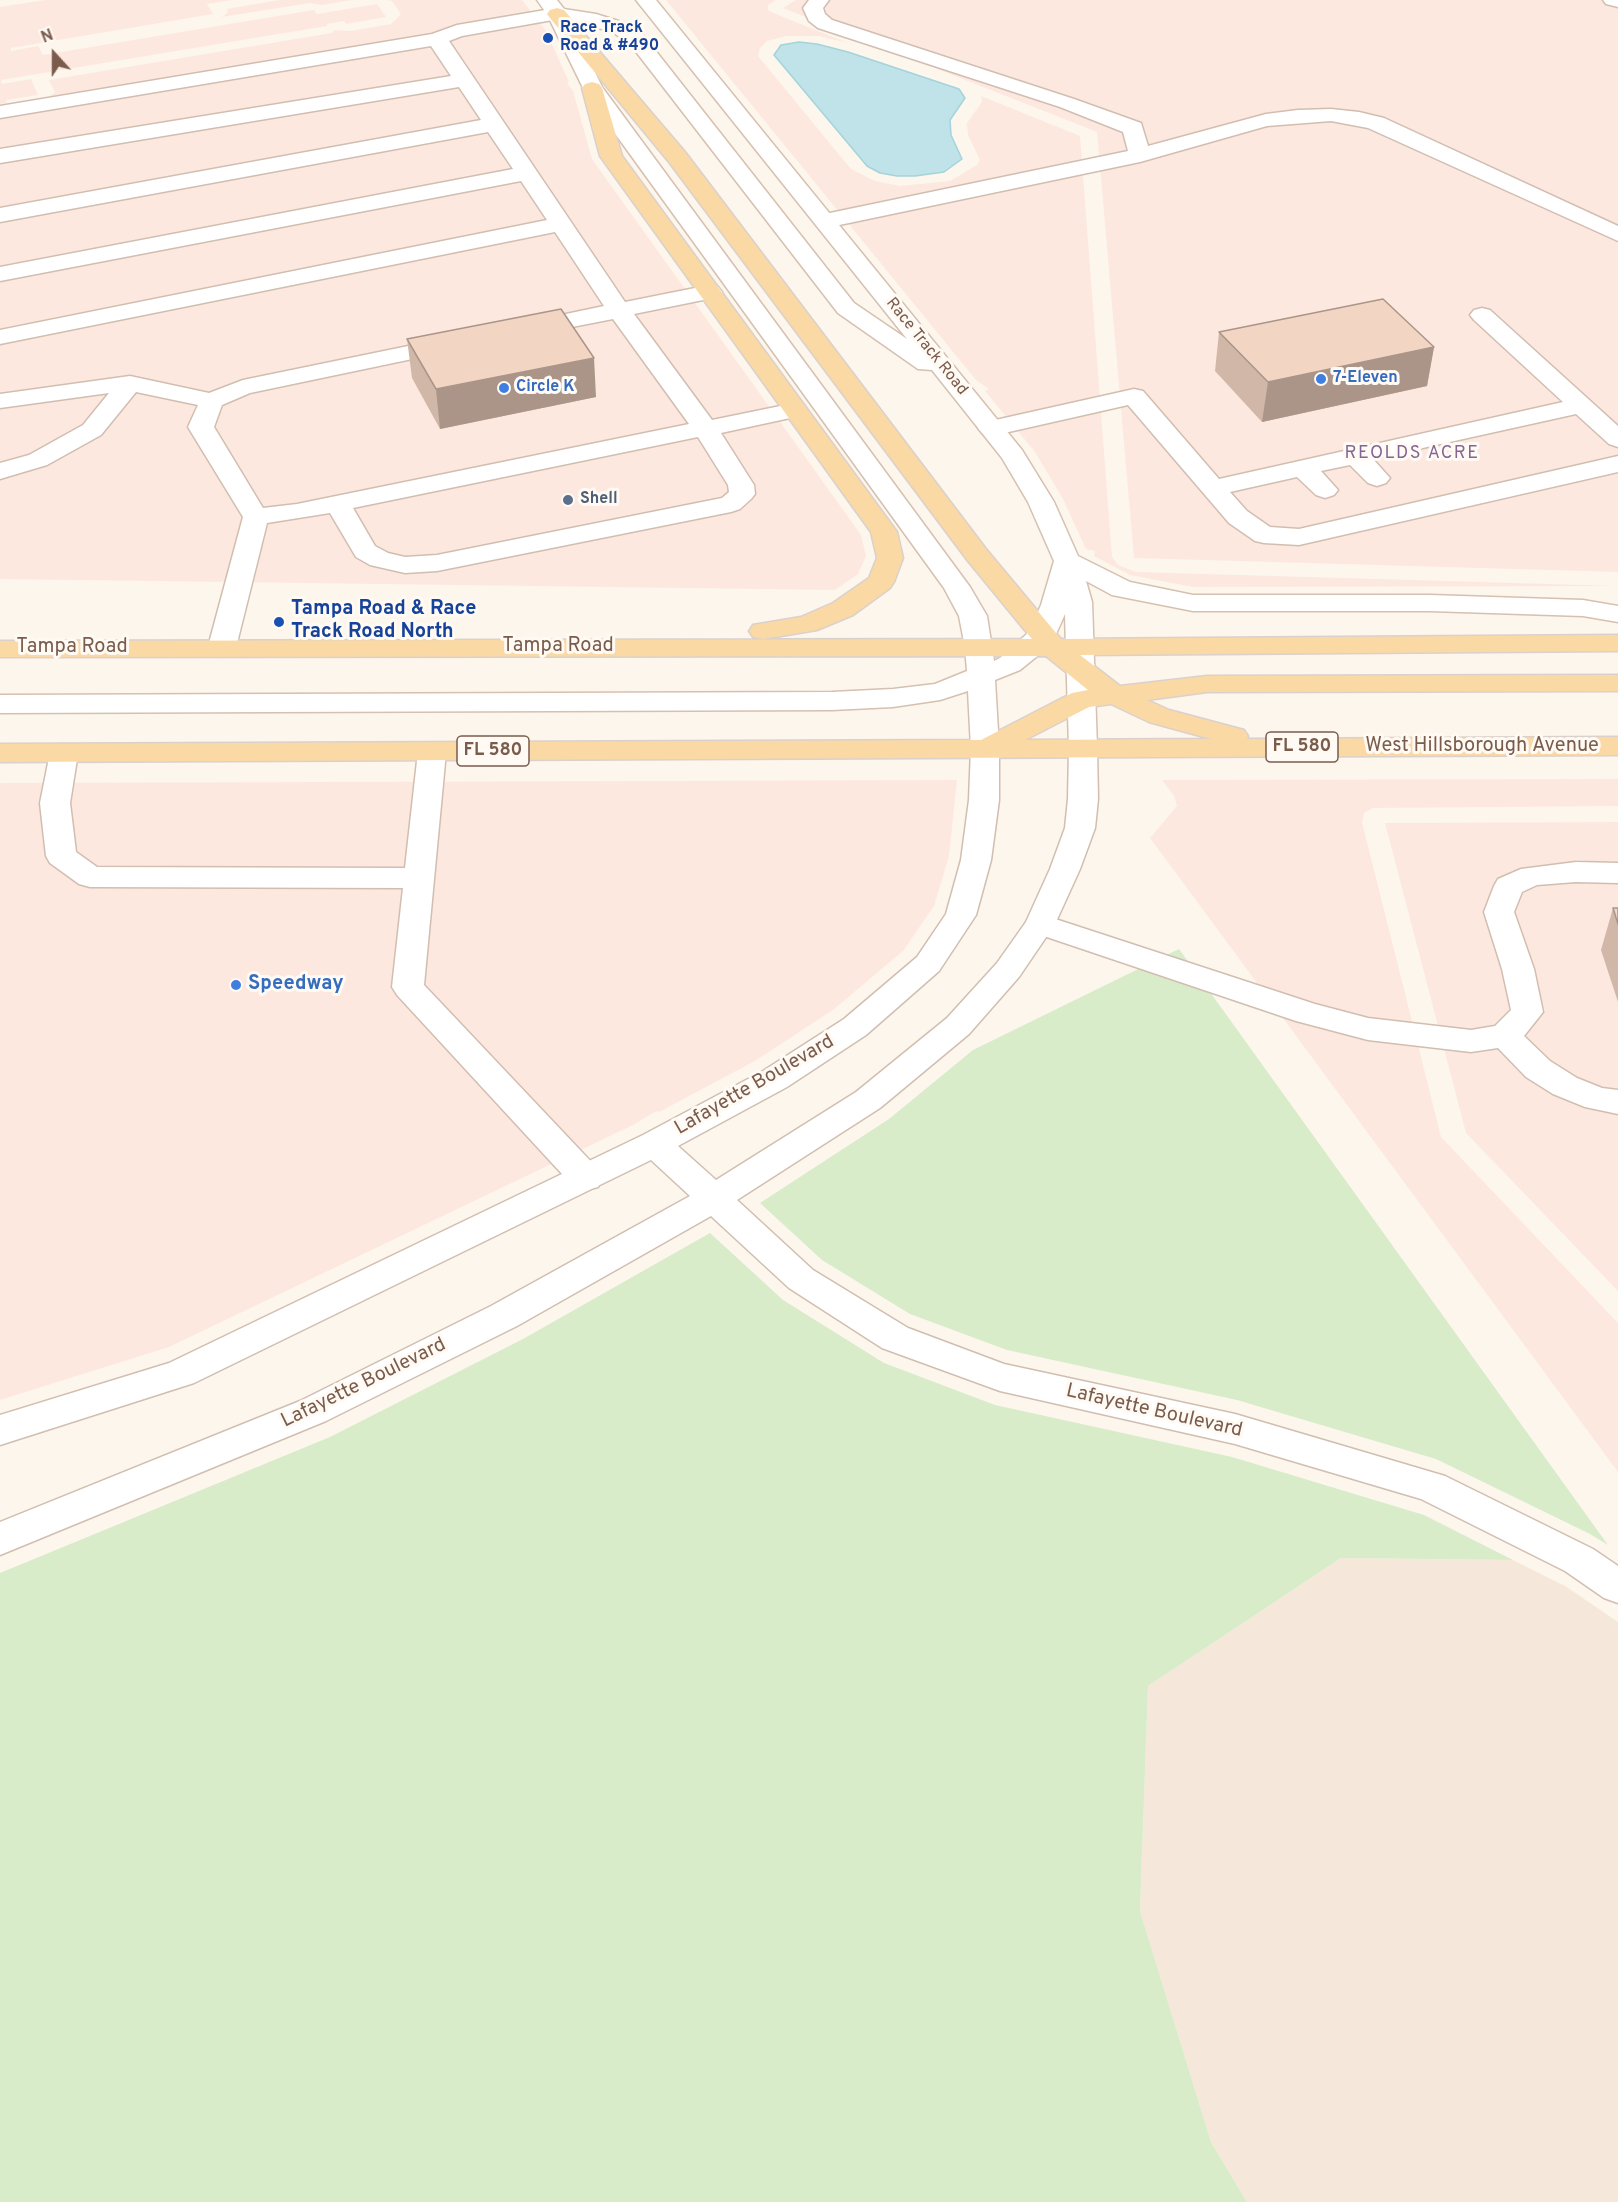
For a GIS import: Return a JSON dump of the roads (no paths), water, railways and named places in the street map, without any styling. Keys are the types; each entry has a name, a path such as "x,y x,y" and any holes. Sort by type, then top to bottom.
{"main road":[{"path":"0,112 437,39 457,31 588,0"},
{"name":"Race Track Road","path":"646,0 1013,455 1041,502 1067,561 1078,602 1083,748"},
{"path":"819,0 813,8 816,17 825,24 1067,103 1133,128 1140,155"},
{"path":"1613,0 1618,1"},
{"path":"552,7 592,88 942,564 973,616 979,647 985,748"},
{"path":"552,7 618,27 637,40 846,308 957,386"},
{"path":"552,7 677,157 1042,642 1114,695 1159,716 1278,747"},
{"path":"338,504 365,551 379,559 405,565 438,563 731,504 742,494 741,485 705,428 619,311 437,39"},
{"path":"0,156 464,80"},
{"path":"592,88 611,156 884,532 890,558 881,582 843,609 807,624 669,646"},
{"path":"825,221 1140,155 1266,120 1298,116 1359,118 1376,123 1618,234"},
{"path":"0,215 494,124"},
{"path":"0,274 526,173"},
{"path":"1597,224 1618,207"},
{"path":"0,336 561,224"},
{"path":"0,401 130,383 212,401 253,385 710,292"},
{"path":"1482,315 1618,439"},
{"path":"0,471 38,460 92,430 130,383"},
{"path":"991,428 1134,396 1238,517 1264,535 1299,537 1352,519 1546,474 1618,464"},
{"path":"212,401 201,427 256,517 222,647"},
{"path":"1214,488 1581,405"},
{"path":"256,517 338,504 795,410"},
{"path":"1494,424 1516,446"},
{"path":"1446,435 1468,457"},
{"path":"1405,445 1427,467"},
{"path":"1356,456 1377,478"},
{"path":"1303,468 1325,490"},
{"path":"0,704 832,701 894,698 940,692 1010,664 1042,642 1067,561 1122,589 1193,603 1430,603 1582,608 1618,614"},
{"name":"Tampa Road","path":"0,649 979,647 1042,642"},
{"path":"985,748 1082,673 1618,643"},
{"path":"1114,695 1207,684 1618,683"},
{"name":"West Hillsborough Avenue","path":"985,748 1618,746"},
{"name":"Lafayette Boulevard","path":"0,1430 181,1373 655,1144 775,1079 855,1027 928,964 960,915 976,861 984,800 985,748"},
{"name":"FL 580","path":"0,753 985,748"},
{"name":"Lafayette Boulevard","path":"0,1539 313,1411 504,1316 714,1198 868,1100 958,1026 1008,970 1040,924 1065,869 1080,828 1083,799 1083,748"},
{"path":"432,752 408,987 586,1178"},
{"path":"64,753 55,802 61,856 90,877 420,878"},
{"path":"1040,924 1306,1013 1368,1029 1471,1041 1505,1035 1527,1012 1518,969 1499,912 1509,886 1532,876 1576,872 1618,873"},
{"path":"1505,1035 1538,1069 1565,1086 1597,1099 1618,1102"},
{"name":"Lafayette Boulevard","path":"655,1144 801,1279 895,1338 1000,1377 1235,1429 1432,1487 1579,1560 1618,1587"}],"water":[{"path":"799,42 848,52 959,89 965,98 950,120 951,135 962,159 944,172 915,176 880,173 867,166 774,55 781,45"}],"place":[{"name":"Race Track Road & #490","path":"548,38"},
{"name":"7-Eleven","path":"1321,379"},
{"name":"Circle K","path":"504,388"},
{"name":"Shell","path":"568,500"},
{"name":"Tampa Road & Race Track Road North","path":"279,622"},
{"name":"Speedway","path":"236,985"}],"district":[{"name":"REOLDS ACRE","path":"1412,454"}]}
